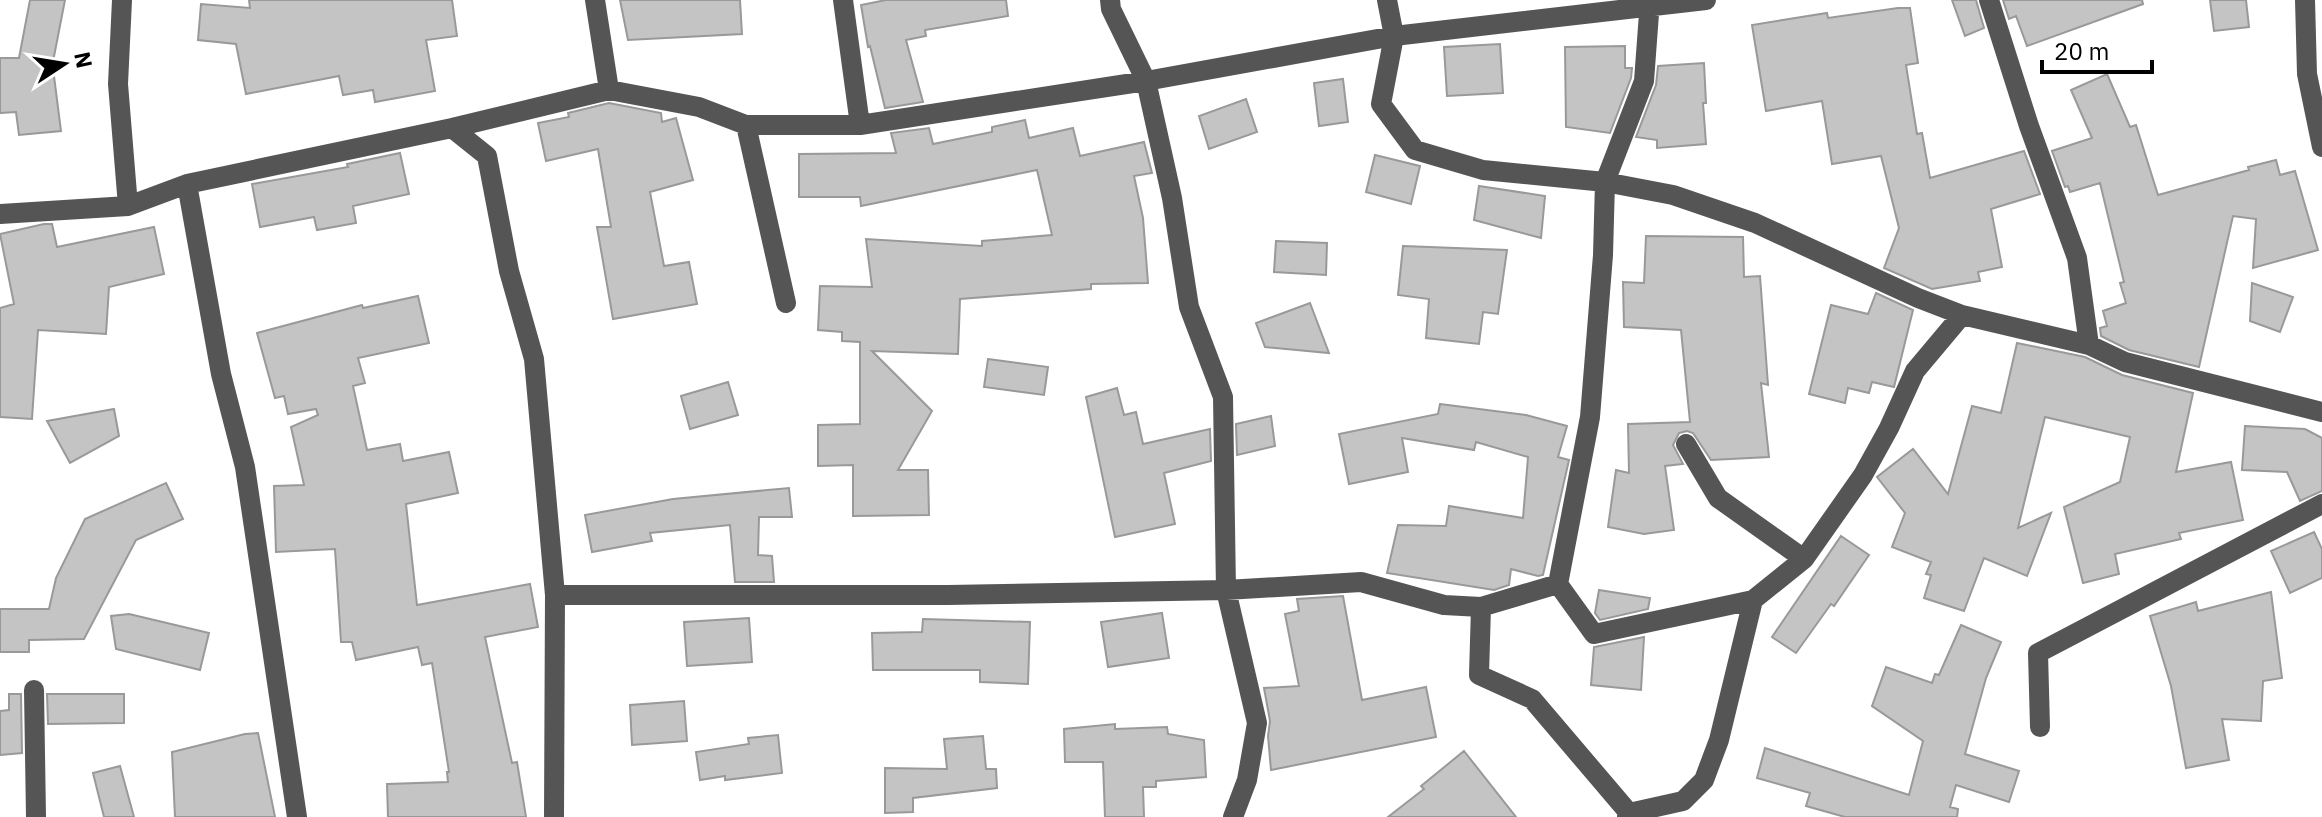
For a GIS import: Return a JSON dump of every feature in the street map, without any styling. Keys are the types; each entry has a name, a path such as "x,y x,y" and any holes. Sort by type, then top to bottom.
{"street":[{"path":"122,0 118,84 128,206"},
{"path":"595,0 609,90"},
{"path":"843,0 860,125"},
{"path":"1110,0 1111,9 1146,81 1172,198 1189,307 1223,397 1226,590 1257,723 1247,780 1233,817"},
{"path":"1387,0 1394,36 1381,104 1415,150 1483,170 1605,182 1673,195 1755,223 1962,315 2089,345 2125,362 2322,412"},
{"path":"0,214 128,206 187,184 452,128 609,90 699,107 746,125 860,125 1146,81 1394,36 1650,3 1706,0"},
{"path":"1989,0 2029,126 2077,258 2089,345"},
{"path":"2305,0 2307,74 2322,147"},
{"path":"1650,3 1644,81 1605,182 1603,255 1590,417 1558,584 1594,634 1753,600 1804,559 1863,475 1915,371 1962,315"},
{"path":"746,125 786,303"},
{"path":"452,128 487,156 509,271 534,359 555,595 554,817"},
{"path":"187,184 221,374 245,467 297,817"},
{"path":"1686,444 1718,498 1804,559"},
{"path":"2040,727 2038,653 2322,504"},
{"path":"555,595 948,595 1226,590 1361,582 1444,605 1481,607 1558,584"},
{"path":"1481,607 1479,675 1532,699 1628,815 1683,801 1704,780 1719,740 1753,600"},
{"path":"34,690 36,817"}],"building":[{"path":"30,0 65,0 50,77 54,76 61,131 19,135 16,112 0,113 0,58 19,58"},
{"path":"249,0 452,0 457,36 426,40 435,91 375,102 373,90 343,95 339,76 246,94 236,44 198,40 201,4 250,8"},
{"path":"620,0 740,0 742,34 628,40"},
{"path":"886,0 1006,0 1008,16 925,30 926,36 906,40 923,102 885,108 868,47 861,5"},
{"path":"1952,0 1976,0 1984,28 1965,36"},
{"path":"2003,0 2142,0 2143,4 2027,46 2016,16 2009,19"},
{"path":"2210,0 2246,0 2249,27 2214,31"},
{"path":"1910,8 1918,63 1906,65 1917,134 1922,133 1930,178 2024,151 2040,194 1991,209 2002,267 1978,272 1980,281 1932,289 1884,268 1899,228 1881,156 1832,164 1822,101 1766,111 1752,25 1827,13 1828,18"},
{"path":"1500,44 1503,93 1447,96 1444,47"},
{"path":"1625,46 1625,68 1632,68 1631,78 1610,133 1566,127 1565,47"},
{"path":"1704,63 1706,144 1657,148 1657,140 1636,137 1656,85 1658,66"},
{"path":"2107,74 2130,127 2136,125 2158,195 2276,160 2280,175 2295,171 2318,250 2253,268 2256,219 2233,216 2199,367 2129,350 2101,336 2100,328 2107,326 2103,311 2126,303 2120,283 2124,282 2100,183 2070,192 2068,186 2065,187 2052,151 2092,138 2071,90"},
{"path":"1343,79 1348,122 1319,126 1314,83"},
{"path":"1246,99 1257,132 1209,149 1199,116"},
{"path":"609,103 661,113 662,122 676,118 693,180 650,192 664,266 689,262 697,304 613,319 597,227 611,227 598,149 546,161 538,123 569,117 568,113"},
{"path":"1025,120 1029,138 1073,128 1080,156 1144,142 1152,173 1134,176 1143,218 1148,283 1091,284 1091,289 960,299 958,354 872,351 932,411 898,470 928,470 929,515 853,516 853,465 818,466 818,425 860,424 860,342 842,341 842,332 818,330 820,286 872,287 866,239 982,246 982,241 1052,235 1037,170 861,206 860,197 799,197 799,154 896,153 891,133 929,128 933,144 992,132 992,127"},
{"path":"400,153 409,194 353,206 356,223 317,230 314,217 260,227 252,184 348,167 347,164"},
{"path":"1375,155 1420,166 1411,204 1366,192"},
{"path":"1479,186 1545,196 1541,238 1474,220"},
{"path":"52,224 57,247 154,227 164,274 109,287 106,334 38,330 32,419 0,417 0,308 14,304 0,234"},
{"path":"1646,236 1743,237 1744,277 1760,276 1768,385 1761,383 1769,457 1711,460 1693,433 1679,433 1673,445 1683,464 1665,466 1674,530 1644,534 1608,527 1616,470 1629,473 1628,424 1690,422 1681,330 1624,327 1623,282 1644,283"},
{"path":"1276,241 1327,243 1326,275 1274,272"},
{"path":"1403,246 1507,250 1498,314 1483,312 1479,344 1426,338 1429,299 1398,295"},
{"path":"2252,283 2293,297 2280,332 2250,321"},
{"path":"1876,293 1913,310 1894,387 1872,382 1869,393 1848,388 1845,403 1809,394 1831,305 1868,314"},
{"path":"418,296 429,343 358,358 365,383 353,386 367,450 400,444 403,461 449,452 458,493 406,504 417,605 530,584 538,627 485,637 512,763 517,762 526,817 388,817 387,784 448,782 432,663 422,665 418,647 356,660 352,642 341,642 335,549 276,552 274,486 304,485 291,427 318,415 316,409 288,414 284,396 275,398 257,333 362,305 363,308"},
{"path":"1310,303 1329,353 1265,347 1256,323"},
{"path":"2017,343 2085,357 2122,375 2193,393 2176,472 2231,462 2243,520 2179,533 2181,539 2115,554 2119,574 2083,583 2064,507 2120,482 2130,437 2045,417 2018,528 2051,513 2027,576 1984,558 1964,611 1924,598 1931,575 1926,574 1931,562 1892,547 1905,513 1877,477 1913,449 1948,494 1972,406 2001,413"},
{"path":"988,359 1048,367 1044,395 984,387"},
{"path":"728,382 738,415 690,429 681,396"},
{"path":"1117,388 1124,415 1136,412 1143,444 1210,429 1211,461 1164,473 1175,524 1115,537 1086,397"},
{"path":"1440,404 1526,415 1567,426 1558,457 1569,460 1543,575 1511,569 1509,585 1494,590 1387,573 1398,525 1446,526 1449,506 1523,518 1528,457 1476,442 1474,450 1402,438 1408,472 1349,484 1339,434 1438,414"},
{"path":"114,409 119,436 70,463 47,421"},
{"path":"1271,416 1275,446 1237,455 1236,424"},
{"path":"2245,426 2305,429 2322,438 2322,491 2300,501 2287,472 2242,470"},
{"path":"166,483 183,519 136,540 84,639 29,640 29,652 0,652 0,609 49,609 56,578 85,519"},
{"path":"789,488 792,517 759,517 758,555 772,556 774,582 735,582 730,525 650,533 652,541 592,552 585,515 673,499"},
{"path":"2314,532 2322,549 2322,578 2290,593 2271,551"},
{"path":"1841,536 1869,555 1796,653 1772,637"},
{"path":"1599,590 1650,598 1648,609 1600,620 1595,613"},
{"path":"2271,592 2282,678 2263,681 2261,721 2222,719 2229,760 2186,768 2171,686 2150,616 2196,602 2198,611"},
{"path":"1343,596 1362,700 1426,687 1436,737 1271,770 1270,721 1264,688 1299,686 1285,614 1299,611 1297,599"},
{"path":"1162,613 1169,658 1108,667 1101,622"},
{"path":"129,614 209,633 200,670 116,649 111,616"},
{"path":"749,618 752,662 687,666 684,622"},
{"path":"923,619 1030,622 1028,684 980,682 980,670 873,670 872,633 922,632"},
{"path":"1961,625 2001,642 1986,678 1965,754 2019,771 2009,802 1956,785 1950,807 1958,809 1957,817 1845,817 1806,806 1810,793 1757,778 1765,748 1909,795 1923,741 1872,706 1886,667 1932,683 1935,674 1939,675"},
{"path":"1644,637 1641,690 1591,685 1594,647"},
{"path":"9,694 21,694 22,753 0,755 0,711 9,710"},
{"path":"47,694 124,694 124,723 48,724"},
{"path":"684,701 687,741 632,745 630,705"},
{"path":"1115,724 1115,729 1167,727 1168,734 1204,740 1206,777 1156,781 1156,787 1143,787 1144,817 1105,817 1103,762 1065,762 1064,729"},
{"path":"258,733 275,817 175,817 172,752"},
{"path":"778,735 782,773 700,780 696,752 749,744 748,738"},
{"path":"983,736 986,769 996,769 997,788 913,798 913,812 885,813 885,768 947,769 944,739"},
{"path":"1464,751 1516,817 1388,817 1424,789 1421,786"},
{"path":"120,766 134,817 104,817 93,773"}]}
